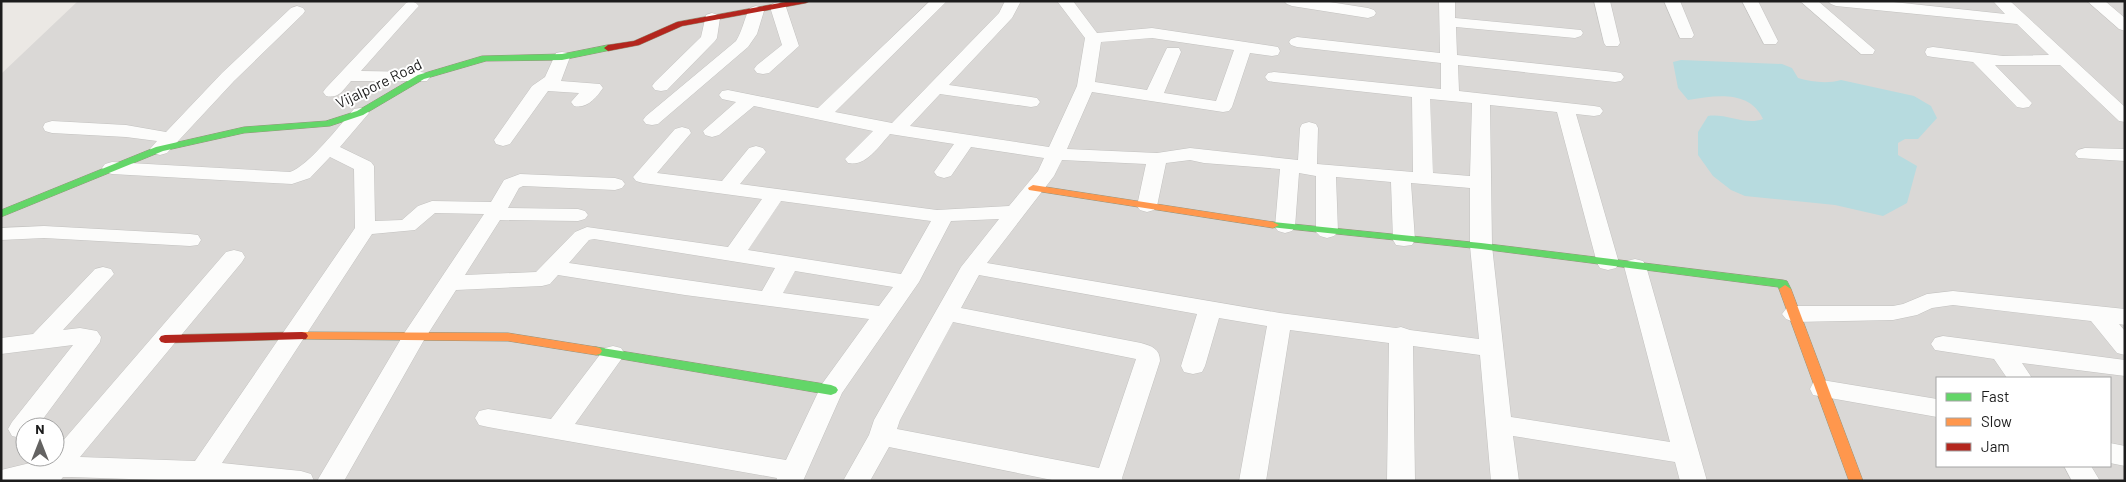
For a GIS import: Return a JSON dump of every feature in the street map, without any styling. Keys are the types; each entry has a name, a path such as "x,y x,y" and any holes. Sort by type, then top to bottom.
{"street":[{"name":"Vijalpore Road","path":"1,214 165,144 244,130 327,124 360,113 421,77 485,58 562,57 636,43 671,27 806,1"},
{"path":"822,115 939,1"},
{"path":"856,159 937,88 1006,15 1013,1"},
{"path":"856,481 882,436 886,420 972,267 1047,172 1086,86 1093,38 1065,1"},
{"path":"1292,1 1368,14"},
{"path":"1447,1 1450,95"},
{"path":"1602,1 1612,43"},
{"path":"1672,1 1686,34"},
{"path":"1750,1 1770,41"},
{"path":"1808,1 1867,50"},
{"path":"1836,1 1876,3 2021,20"},
{"path":"2001,1 2125,117"},
{"path":"2095,1 2123,23"},
{"path":"763,69 791,46 785,4"},
{"path":"332,92 411,6"},
{"path":"52,126 126,131 165,144 233,72 297,11"},
{"path":"652,120 742,44 749,34 756,11"},
{"path":"661,86 709,38 712,18"},
{"path":"1448,22 1575,33"},
{"path":"1093,38 1144,32 1272,51"},
{"path":"1297,42 1615,77"},
{"path":"1086,86 1223,107 1244,46"},
{"path":"1153,97 1173,52"},
{"path":"1932,52 1979,59 2034,62 2064,60"},
{"path":"503,140 538,90 553,80 562,57"},
{"path":"1979,59 2023,103"},
{"path":"346,76 421,77"},
{"path":"1274,77 1594,111"},
{"path":"544,86 594,88 580,102"},
{"path":"937,88 1030,102"},
{"path":"1421,92 1423,178"},
{"path":"728,95 891,129 1055,154 1157,159 1190,154 1308,168 1480,183"},
{"path":"712,131 751,99"},
{"path":"1481,100 1481,246 1505,481"},
{"path":"1565,108 1608,263"},
{"path":"112,168 292,178 303,174 360,113"},
{"path":"1309,128 1308,168 1327,232"},
{"path":"682,133 643,177 944,216 1014,212"},
{"path":"944,172 966,140"},
{"path":"202,470 364,228 364,166 328,149"},
{"path":"726,189 756,152"},
{"path":"2085,154 2125,155"},
{"path":"1147,206 1157,159"},
{"path":"1285,227 1308,168"},
{"path":"1401,176 1404,240"},
{"path":"330,481 413,338 514,181 615,184"},
{"path":"1034,188 1285,227 1481,246 1783,284 1856,481"},
{"path":"734,255 775,195"},
{"path":"364,228 408,226 425,210 432,207 578,215"},
{"path":"488,418 791,476 832,390 908,282 944,216"},
{"path":"1,234 44,232 190,240"},
{"path":"449,284 537,280 546,276 582,236 587,233 908,282"},
{"path":"50,474 234,257"},
{"path":"768,300 789,263"},
{"path":"1635,266 1694,481"},
{"path":"553,267 768,300 885,314"},
{"path":"972,267 1280,321 1401,335 1492,349"},
{"path":"40,341 103,274"},
{"path":"1794,314 1894,313 1909,310 1927,301 1953,298 2125,317"},
{"path":"1193,366 1210,308"},
{"path":"882,436 1109,481 1148,361 1148,355 1141,351 946,313"},
{"path":"2098,314 2125,347"},
{"path":"1252,481 1280,321"},
{"path":"1401,335 1401,481"},
{"path":"164,339 293,336 508,337 832,390"},
{"path":"1,346 89,337 88,342 30,417"},
{"path":"1943,344 2125,368"},
{"path":"2002,352 2019,377"},
{"path":"557,430 613,354"},
{"path":"1822,389 1936,408"},
{"path":"1500,425 1686,454"},
{"path":"2111,453 2125,456"},
{"path":"2078,467 2087,481"},
{"path":"1,480 50,474 118,475 202,470 248,478 301,481"}],"shaded area":[{"path":"78,1 2125,1 2125,481 1,481 1,74"}],"water":[{"path":"1681,60 1782,64 1792,68 1798,78 1819,82 1841,80 1914,96 1931,106 1937,118 1918,139 1905,139 1898,143 1898,155 1917,166 1907,203 1883,216 1835,205 1745,196 1731,190 1713,176 1698,155 1698,132 1708,116 1722,116 1750,121 1763,119 1757,109 1740,99 1719,96 1688,100 1678,88 1673,62"}],"traffic: fast":[{"path":"1,214 160,149 244,130 327,124 360,113 421,77 485,58 562,57 608,48"},
{"path":"1273,225 1481,246 1783,284 1785,289"},
{"path":"596,351 831,390"}],"traffic: slow":[{"path":"1033,188 1273,225"},
{"path":"1785,289 1856,481"},
{"path":"302,336 508,337 596,351"}],"traffic: jam":[{"path":"608,48 636,43 680,24 806,1"},
{"path":"165,339 302,336"}]}
